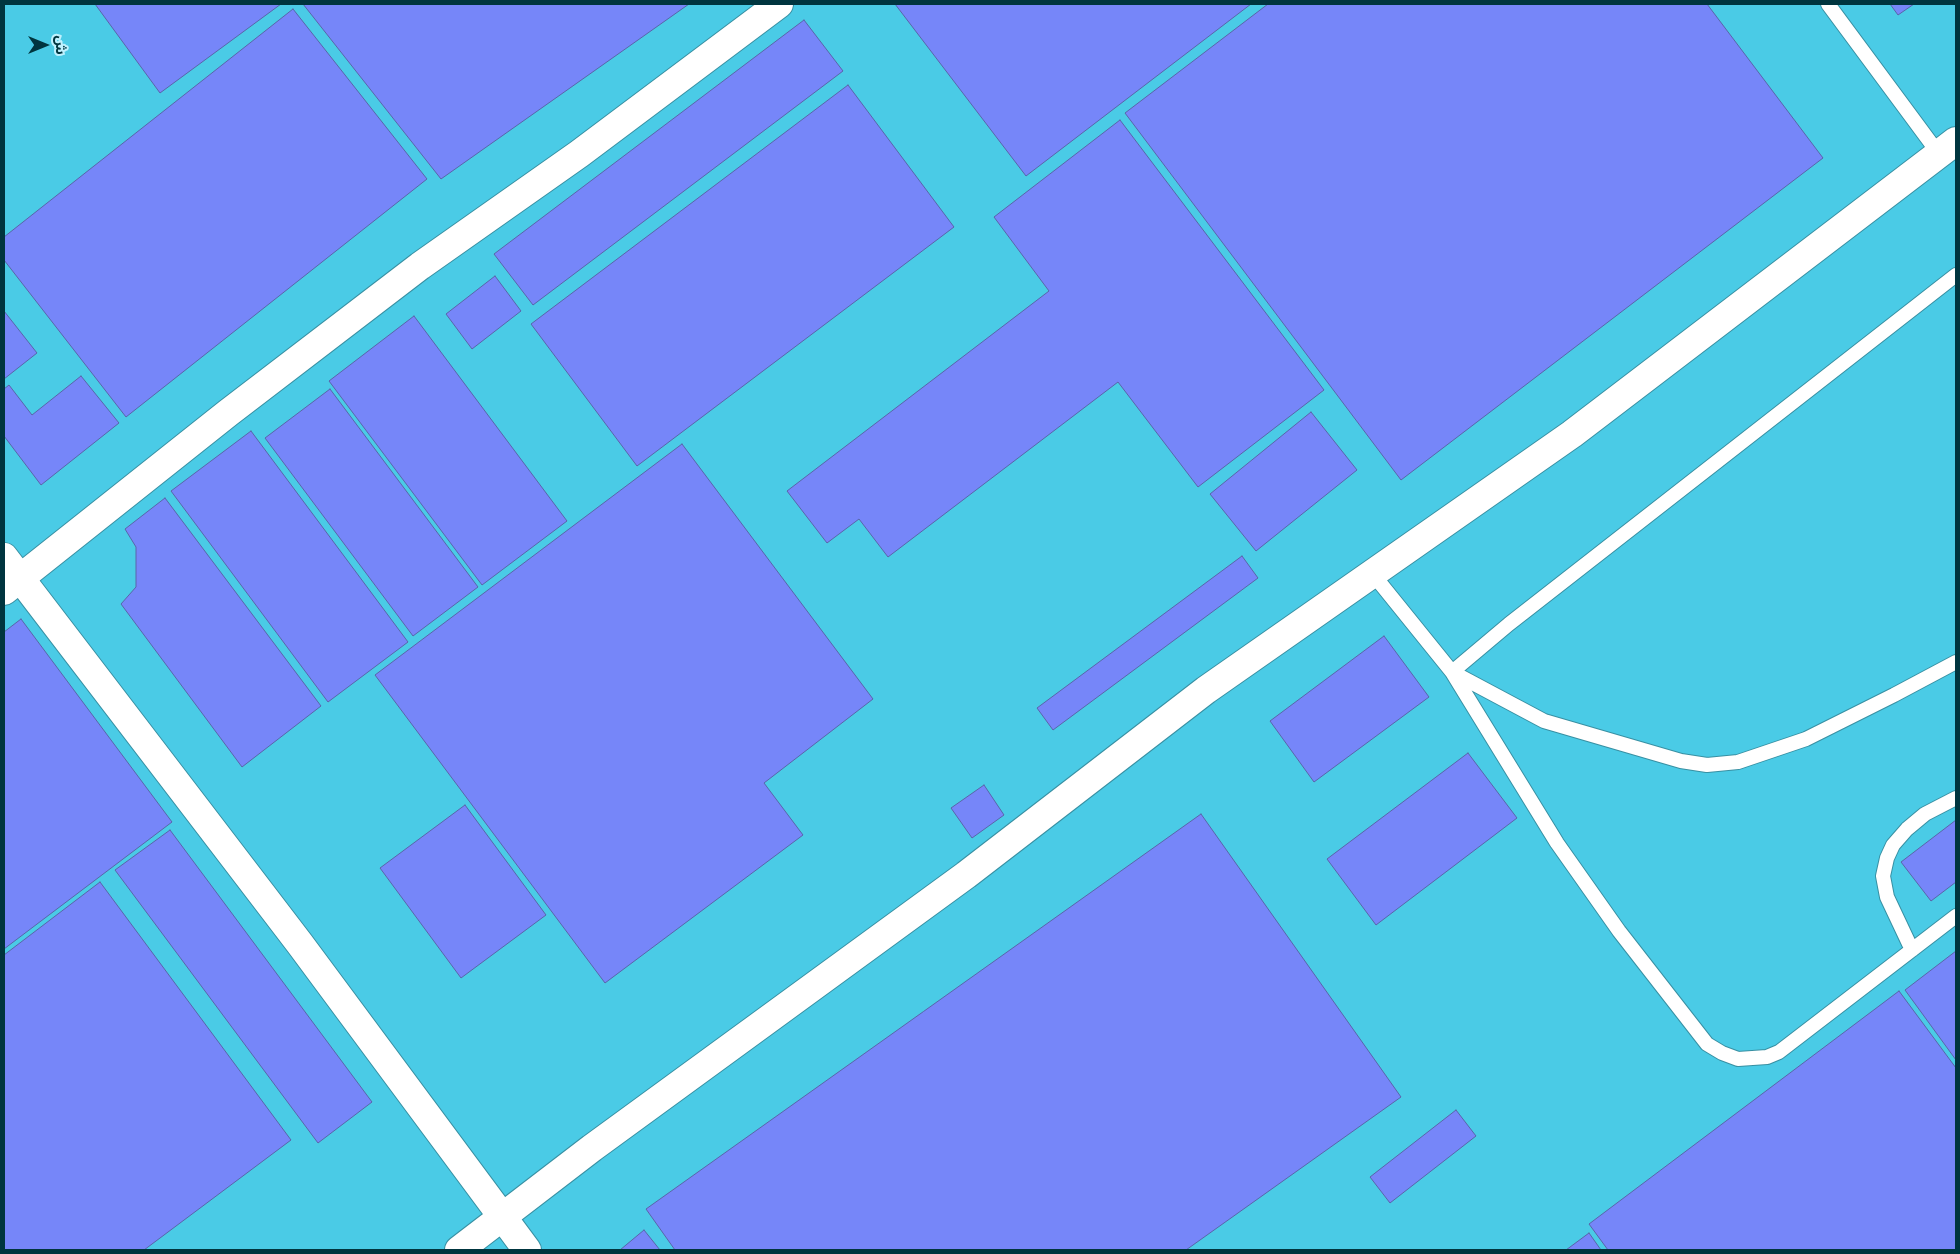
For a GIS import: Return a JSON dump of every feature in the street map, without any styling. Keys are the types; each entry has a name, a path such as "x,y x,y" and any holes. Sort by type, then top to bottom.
{"street":[{"path":"12,585 228,413 420,266 579,154 779,4"},
{"path":"459,1250 592,1148 966,876 1206,690 1572,434 1947,147"},
{"path":"4,557 12,585 300,944 527,1250"}],"lane":[{"path":"1828,4 1947,147"},
{"path":"1452,672 1509,624 1956,275"},
{"path":"1372,573 1452,672 1558,843 1619,931 1707,1044 1722,1053 1738,1059 1767,1057 1779,1052 1956,916"},
{"path":"1452,672 1544,721 1681,761 1707,765 1738,762 1806,739 1956,662"},
{"path":"1912,950 1887,897 1883,876 1887,858 1893,845 1908,829 1926,814 1956,798"}],"shaded area":[{"path":"4,4 1956,4 1956,1250 4,1250"}],"building":[{"path":"95,4 281,4 160,93"},
{"path":"303,4 689,4 441,179"},
{"path":"895,4 1251,4 1026,176"},
{"path":"1268,4 1707,4 1823,158 1401,480 1125,113"},
{"path":"1890,4 1914,4 1898,15"},
{"path":"293,9 427,179 126,417 4,260 4,237"},
{"path":"804,20 843,71 533,305 494,254"},
{"path":"848,85 954,227 637,466 531,324"},
{"path":"1120,120 1324,390 1198,487 1118,382 888,557 859,519 827,543 787,491 1049,291 994,217"},
{"path":"495,276 521,311 472,349 446,314"},
{"path":"4,311 37,353 4,379"},
{"path":"414,316 567,521 482,585 329,381"},
{"path":"81,376 119,423 41,485 4,436 4,389 9,385 32,415"},
{"path":"330,389 478,587 413,636 265,438"},
{"path":"1311,412 1357,470 1256,551 1210,494"},
{"path":"251,431 408,642 328,702 171,491"},
{"path":"682,444 873,699 764,783 803,835 605,983 375,675"},
{"path":"165,498 321,706 242,767 121,604 136,587 136,547 125,529"},
{"path":"1242,556 1258,578 1053,730 1037,708"},
{"path":"21,619 172,822 4,949 4,632"},
{"path":"1384,636 1429,697 1314,782 1270,721"},
{"path":"1468,753 1517,818 1376,925 1327,859"},
{"path":"984,785 1004,815 972,838 951,808"},
{"path":"465,805 546,915 461,978 380,868"},
{"path":"1201,814 1401,1097 1186,1250 675,1250 646,1209"},
{"path":"1956,820 1956,882 1931,901 1901,862"},
{"path":"170,830 372,1102 318,1143 115,870"},
{"path":"100,882 291,1140 144,1250 4,1250 4,955"},
{"path":"1956,951 1956,1060 1905,990"},
{"path":"1899,991 1956,1068 1956,1250 1608,1250 1589,1224"},
{"path":"1456,1110 1476,1136 1390,1203 1370,1177"},
{"path":"644,1230 660,1250 620,1250"},
{"path":"1589,1233 1601,1250 1566,1250"}]}
